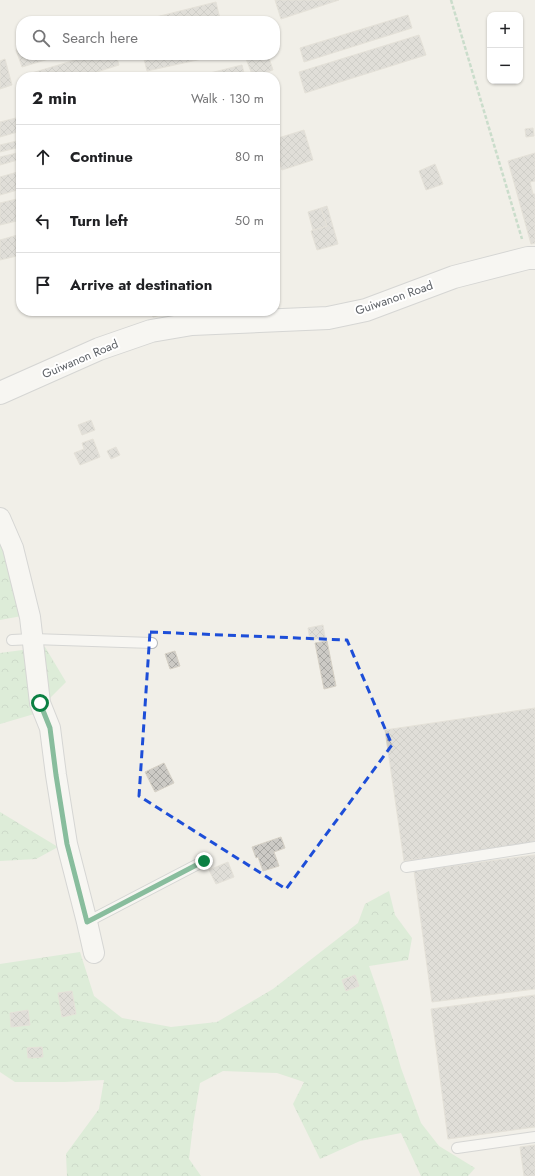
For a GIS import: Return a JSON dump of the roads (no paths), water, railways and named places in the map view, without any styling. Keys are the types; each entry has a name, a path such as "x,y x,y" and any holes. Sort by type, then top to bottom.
{"street":[{"name":"Guiwanon Road","path":"0,394 99,349 151,331 192,324 328,318 366,310 454,277 532,258"},
{"path":"0,518 13,548 30,616 40,703 50,728 67,844 94,953"}],"lane":[{"path":"12,640 33,639 152,644"},
{"path":"406,867 535,847"},
{"path":"87,922 204,861"},
{"path":"457,1148 535,1137"}]}
